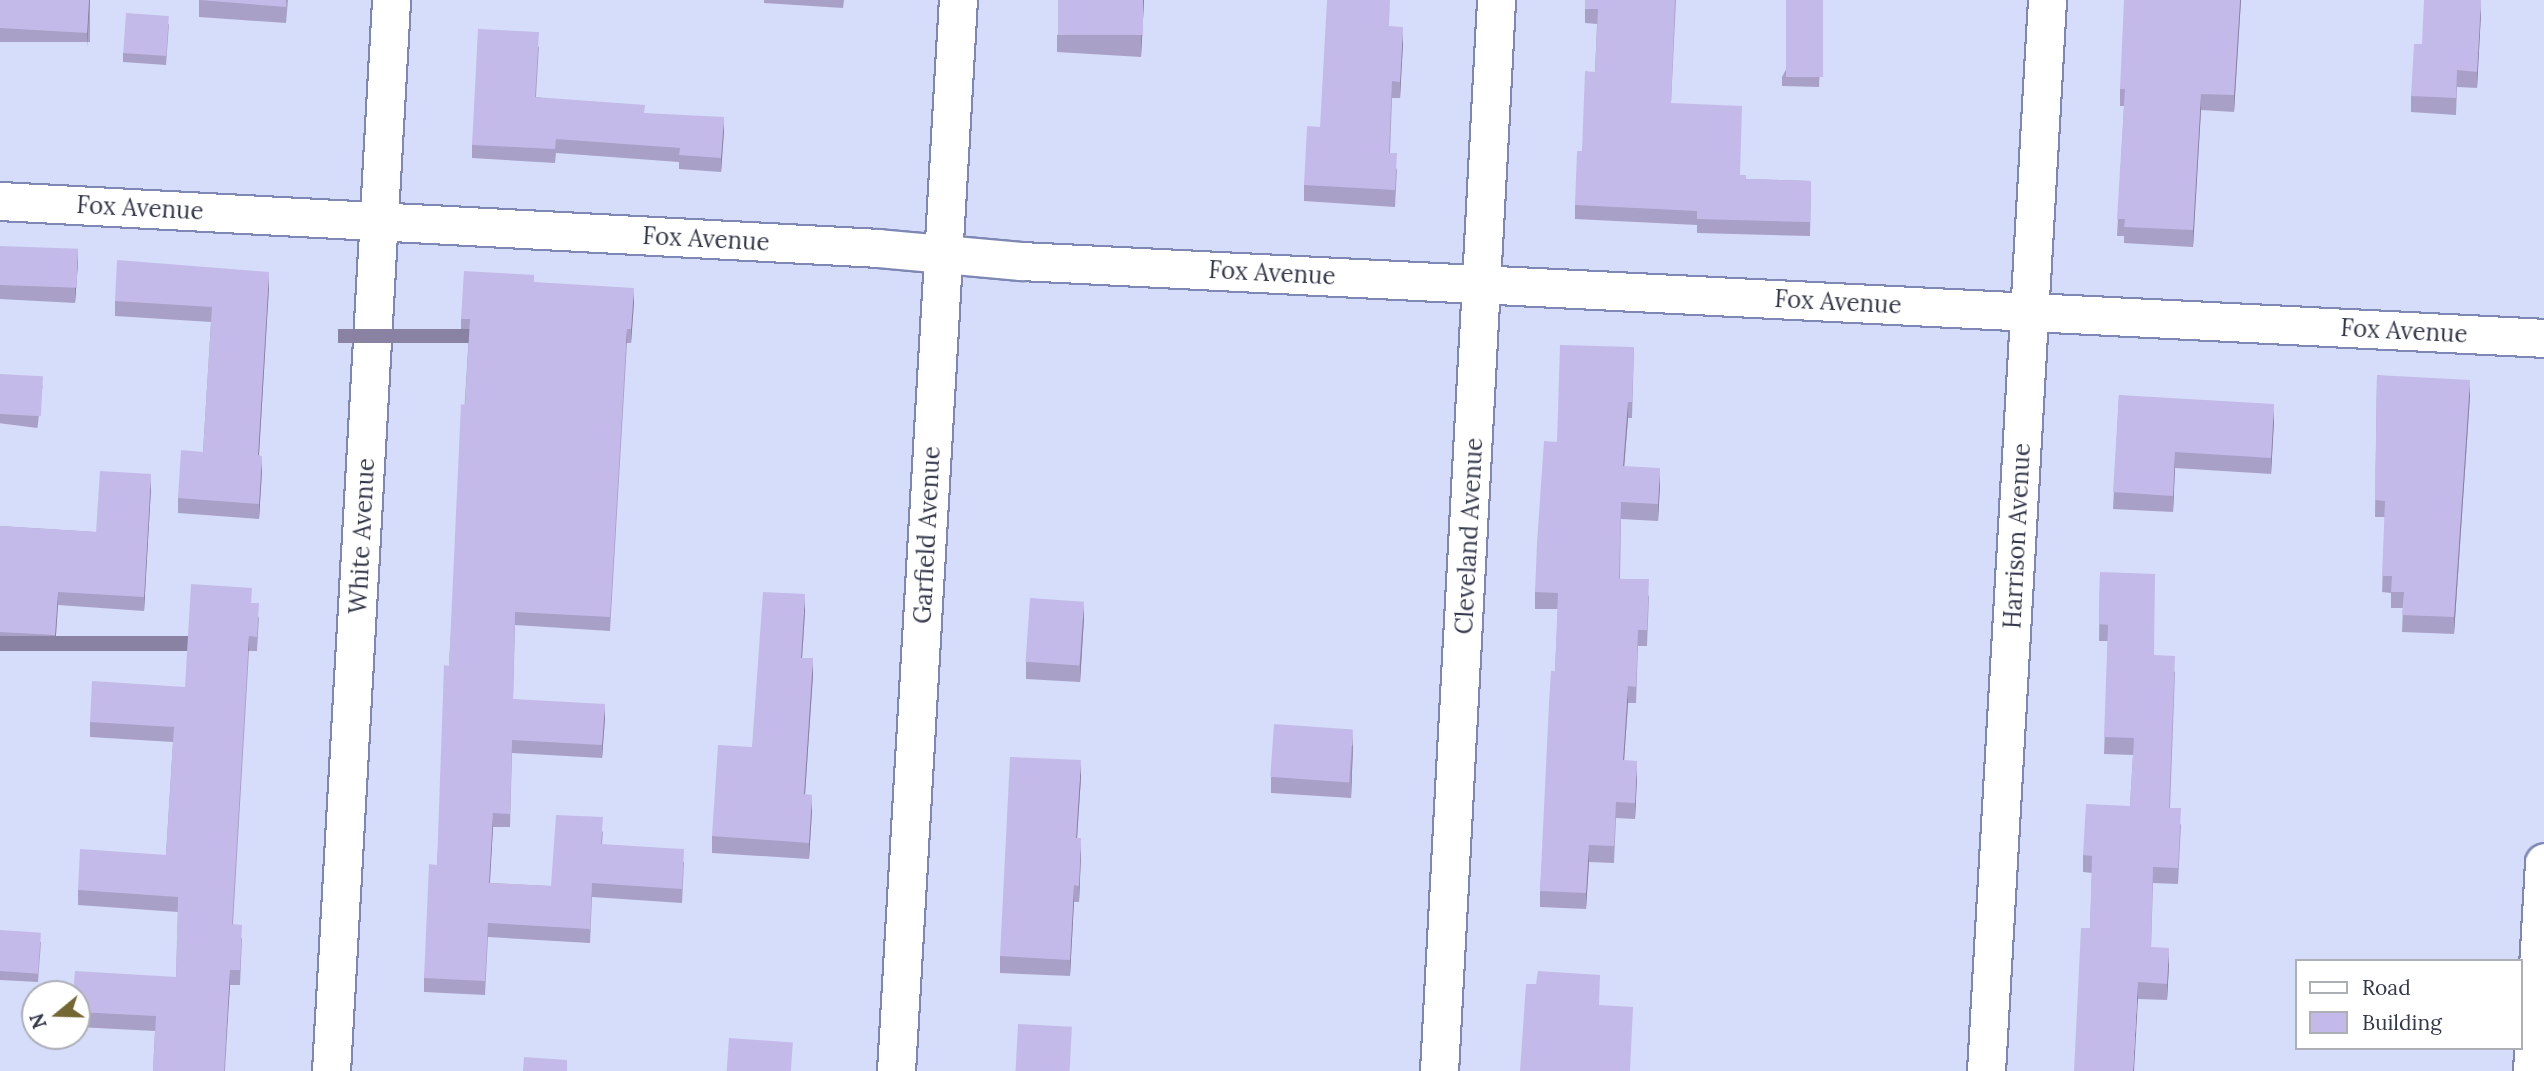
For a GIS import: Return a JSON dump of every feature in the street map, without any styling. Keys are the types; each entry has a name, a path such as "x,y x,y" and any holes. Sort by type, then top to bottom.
{"street":[{"name":"White Avenue","path":"331,1071 391,0"},
{"name":"Garfield Avenue","path":"896,1071 958,0"},
{"name":"Cleveland Avenue","path":"1439,1071 1483,284 1496,0"},
{"name":"Harrison Avenue","path":"1986,1071 2047,0"},
{"name":"Fox Avenue","path":"0,201 943,254 1021,261 2544,338"},
{"path":"2532,1071 2544,862"}],"building":[{"path":"0,0 89,0 87,33 0,28"},
{"path":"199,0 286,0 286,7"},
{"path":"1058,0 1143,0 1143,35 1058,35"},
{"path":"1327,0 1390,0 1389,26 1403,27 1400,82 1392,81 1389,153 1397,153 1395,190 1304,185 1307,126 1320,127"},
{"path":"1585,0 1675,0 1671,103 1742,106 1740,175 1746,175 1746,179 1811,181 1810,222 1697,219 1697,211 1575,205 1577,151 1582,151 1585,71 1595,72 1598,9 1585,9"},
{"path":"1786,0 1823,0 1823,77 1786,77"},
{"path":"2124,0 2240,0 2234,95 2201,94 2193,230 2124,227 2125,219 2117,219 2125,89 2120,89"},
{"path":"2424,0 2481,0 2477,72 2457,70 2456,98 2411,96 2414,44 2422,44"},
{"path":"126,13 169,16 166,56 123,53"},
{"path":"478,29 539,32 535,97 645,105 644,113 724,117 721,158 679,155 680,148 556,139 555,149 472,145"},
{"path":"0,246 78,249 77,288 0,285"},
{"path":"117,260 269,272 258,455 262,456 259,504 178,498 181,450 203,452 212,307 115,301"},
{"path":"464,271 534,275 534,282 634,288 631,329 627,329 610,617 515,612 513,699 605,704 602,745 512,740 510,814 493,813 489,883 551,886 556,815 603,817 601,844 684,849 682,889 592,883 590,929 488,923 485,981 424,978 429,864 437,865 444,665 449,666 461,404 465,405 470,319 461,319"},
{"path":"1560,345 1634,347 1632,402 1628,402 1623,466 1660,468 1658,504 1621,502 1619,579 1649,579 1647,630 1638,630 1636,687 1628,686 1623,760 1637,761 1635,803 1616,802 1614,846 1589,845 1586,893 1540,891 1549,703 1551,671 1555,671 1558,593 1535,592 1544,441 1557,442"},
{"path":"0,374 43,376 41,416 0,414"},
{"path":"2377,375 2470,380 2454,617 2402,615 2404,592 2391,592 2392,576 2382,576 2385,501 2375,500"},
{"path":"2119,395 2274,404 2271,458 2175,452 2173,496 2113,492"},
{"path":"100,471 151,474 144,597 58,592 55,635 0,632 0,526 96,532"},
{"path":"2100,572 2155,574 2154,655 2175,656 2169,808 2181,808 2178,868 2153,867 2151,947 2169,948 2167,984 2138,982 2133,1071 2074,1071 2081,928 2090,928 2092,856 2083,855 2086,804 2130,806 2134,738 2104,737 2108,625 2099,624"},
{"path":"191,584 252,588 251,603 259,603 257,637 249,636 232,924 242,925 240,970 230,970 224,1071 153,1071 156,1016 91,1013 91,980 74,980 75,971 176,977 178,897 78,890 80,849 166,855 174,727 90,722 92,681 185,687"},
{"path":"763,592 805,594 801,658 813,658 804,794 812,795 809,843 712,836 718,745 752,747"},
{"path":"1030,598 1084,602 1079,666 1026,662"},
{"path":"1274,724 1353,730 1349,782 1270,777"},
{"path":"1010,757 1081,760 1076,838 1081,838 1079,886 1074,885 1070,960 1000,956"},
{"path":"0,930 41,933 38,974 0,971"},
{"path":"1538,971 1600,975 1599,1005 1633,1007 1630,1071 1520,1071 1526,984 1536,984"},
{"path":"1018,1024 1072,1027 1070,1071 1016,1071"},
{"path":"729,1038 793,1042 791,1071 727,1071"},
{"path":"524,1057 567,1060 567,1071 523,1071"}]}
